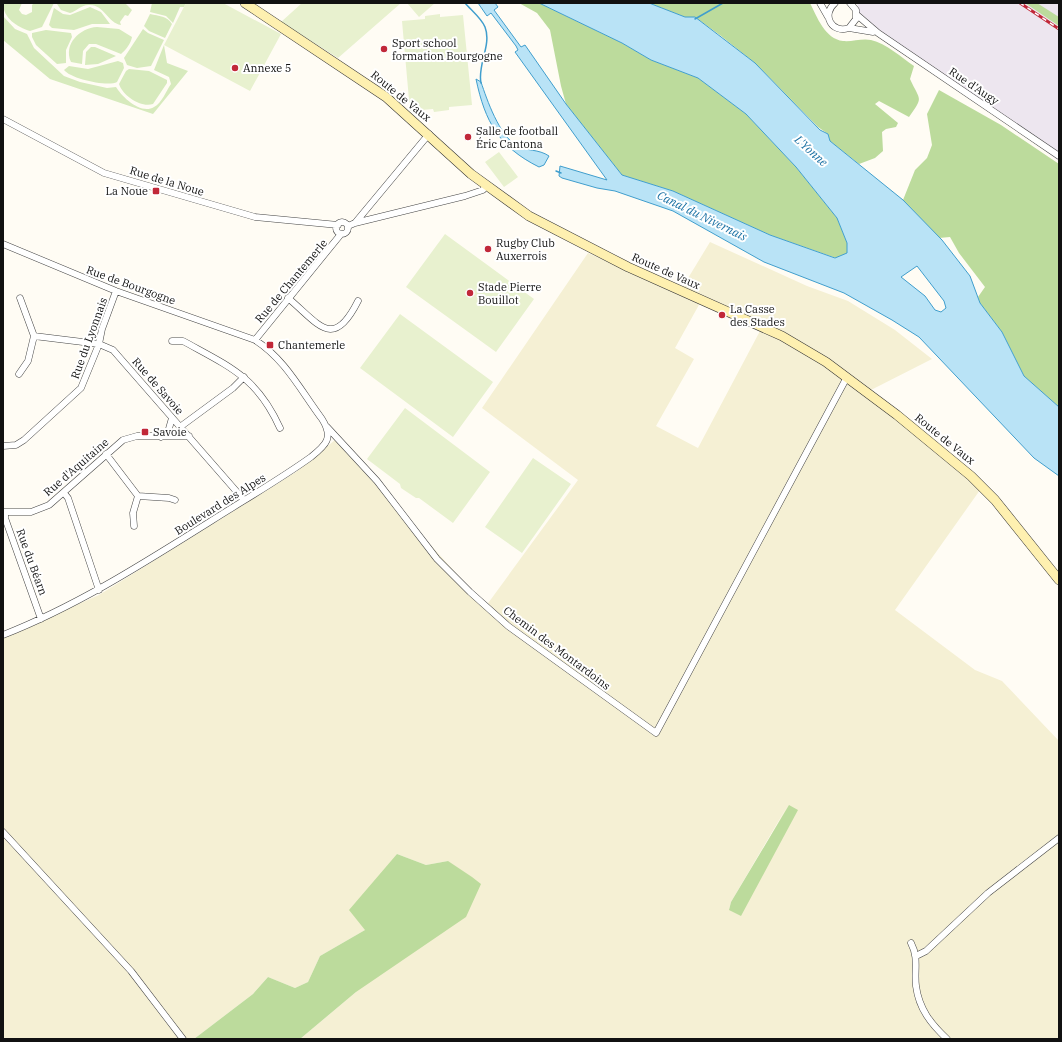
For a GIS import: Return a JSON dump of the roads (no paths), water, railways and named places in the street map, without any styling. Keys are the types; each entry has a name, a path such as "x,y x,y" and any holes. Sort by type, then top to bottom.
{"street":[{"name":"Route de Vaux","path":"245,3 366,82 429,134 472,174 519,210 628,267 782,336 810,351 847,377 971,476 995,500 1059,580"},
{"path":"820,3 828,17"},
{"path":"828,17 830,7 835,3"},
{"path":"850,28 855,22 857,15 853,4"},
{"name":"Rue d'Augy","path":"857,15 878,33 1059,156"},
{"name":"Rue d'Augy","path":"828,17 832,25 836,28 866,29 878,33"},
{"name":"Rue de la Noue","path":"3,119 104,173 255,217 338,225"},
{"path":"355,223 429,134"},
{"path":"348,226 465,196 483,190 486,185"},
{"path":"343,222 348,226 346,233 341,234 337,231 338,225 343,222"},
{"name":"Rue de Chantemerle","path":"255,340 341,234"},
{"name":"Rue de Bourgogne","path":"3,244 116,291 255,340"},
{"name":"Rue du Lyonnais","path":"3,446 16,445 24,440 78,391 99,344 102,329 116,291"},
{"path":"20,298 34,336 28,361 20,374"},
{"path":"288,298 322,327 330,330 339,328 344,324 358,301"},
{"path":"34,336 99,344"},
{"path":"255,340 268,348 281,361 328,427"},
{"path":"172,341 183,341 244,377 253,385 272,411 280,428"},
{"name":"Rue de Savoie","path":"99,344 113,350 244,500"},
{"path":"180,427 234,388 244,377"},
{"name":"Chemin des Montardoins","path":"328,427 377,481 438,559 470,592 508,626 656,733 847,377"},
{"path":"161,437 168,432 172,418"},
{"name":"Boulevard des Alpes","path":"3,635 41,619 99,590 244,500 315,454 327,442 328,427"},
{"name":"Rue d'Aquitaine","path":"4,512 24,513 49,505 106,454 123,440 131,436 189,436"},
{"path":"106,454 138,496 169,498 175,500"},
{"path":"64,493 68,498 99,590"},
{"path":"134,526 132,513 138,496"},
{"name":"Rue du Béarn","path":"4,512 41,619"},
{"path":"3,832 131,971 183,1039"},
{"path":"916,956 926,951 988,893 1059,838"},
{"path":"911,943 916,956 916,986 923,1010 929,1022 947,1039"}],"water":[{"path":"478,3 495,3 498,7 494,10 521,47 525,45 566,104 622,175 673,191 770,235 835,258 847,253 847,243 837,218 796,167 746,114 698,78 651,60 622,43 539,3 649,3 685,17 695,17 755,63 820,130 828,134 830,141 903,200 942,240 970,276 980,303 1002,332 1024,376 1059,407 1059,476 1034,458 919,337 892,320 844,293 764,262 673,211 615,191 597,188 559,176 560,166 607,180 515,52 518,50 516,46 491,13 487,16","holes":["917,266 944,301 946,308 941,312 935,310 925,296 901,277"]},
{"path":"476,79 481,82 494,117 505,134 517,146 524,149 541,152 549,156 544,165 539,167 525,159 504,142 496,132 484,108"}],"waterway":[{"path":"465,3 481,21 487,34 486,48 480,76 481,83"},
{"path":"695,19 723,3"},
{"path":"556,171 561,173"}],"railway":[{"path":"1020,3 1059,29"}],"place":[{"name":"Sport school formation Bourgogne","path":"384,49"},
{"name":"Annexe 5","path":"235,68"},
{"name":"Salle de football Éric Cantona","path":"468,137"},
{"name":"La Noue","path":"156,191"},
{"name":"Rugby Club Auxerrois","path":"488,249"},
{"name":"Stade Pierre Bouillot","path":"470,293"},
{"name":"La Casse des Stades","path":"722,315"},
{"name":"Chantemerle","path":"270,345"},
{"name":"Savoie","path":"145,432"}],"water label":[{"name":"L'Yonne","path":"811,151"},
{"name":"Canal du Nivernais","path":"702,216"}]}
